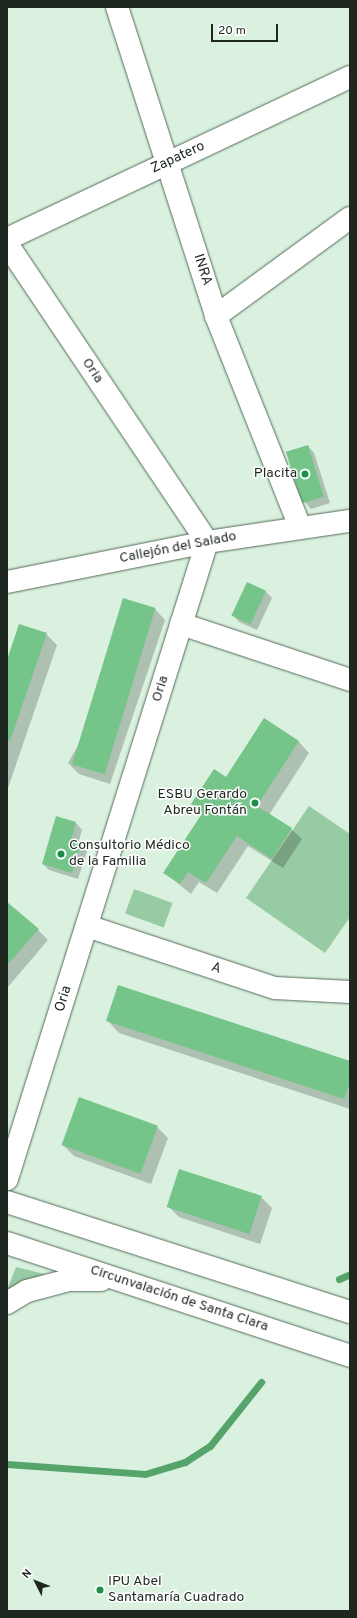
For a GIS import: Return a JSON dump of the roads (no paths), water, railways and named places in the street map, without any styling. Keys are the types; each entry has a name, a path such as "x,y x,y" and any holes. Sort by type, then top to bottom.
{"main road":[{"name":"INRA","path":"117,7 216,316 300,528"},
{"name":"Zapatero","path":"7,239 168,163 348,84"},
{"path":"216,316 350,218"},
{"name":"Oria","path":"7,244 207,542 7,1179"},
{"name":"Callejón del Salado","path":"7,582 207,542 350,522"},
{"path":"181,624 350,680"},
{"name":"A","path":"86,926 275,988 350,992"},
{"path":"7,1202 350,1312"},
{"name":"Circunvalación de Santa Clara","path":"7,1243 350,1356"},
{"path":"7,1303 27,1291 69,1280 120,1280"}],"waterway":[{"path":"339,1279 350,1274"},
{"path":"7,1464 145,1474 185,1462 210,1446 261,1382"}],"place":[{"name":"Placita","path":"305,474"},
{"name":"ESBU Gerardo Abreu Fontán","path":"255,803"},
{"name":"Consultorio Médico de la Familia","path":"61,854"},
{"name":"IPU Abel Santamaría Cuadrado","path":"100,1590"}]}
